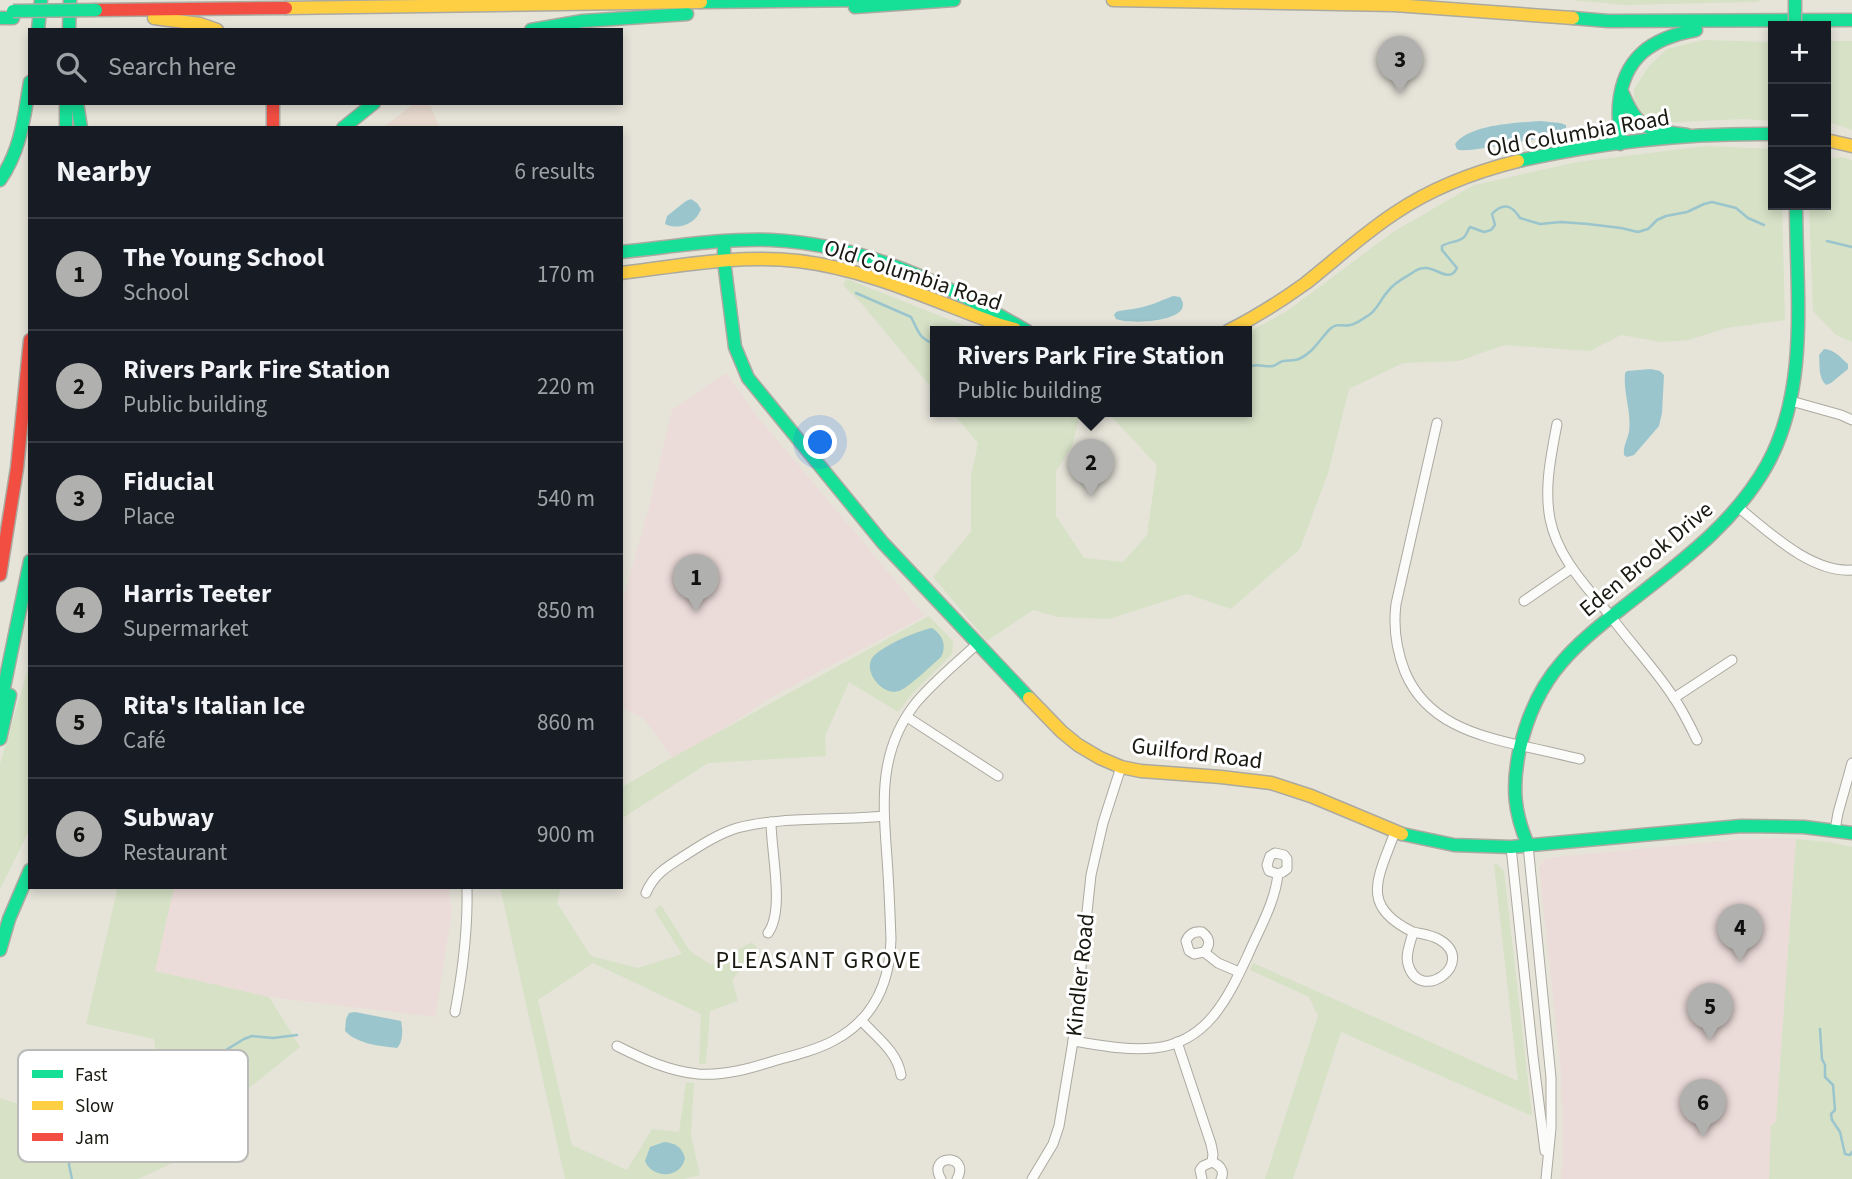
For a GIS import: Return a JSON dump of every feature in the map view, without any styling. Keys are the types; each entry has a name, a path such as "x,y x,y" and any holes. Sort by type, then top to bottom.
{"main road":[{"path":"38,28 41,0"},
{"path":"70,0 70,27"},
{"path":"7,14 866,0"},
{"path":"539,28 617,17 954,0"},
{"path":"1112,0 1394,5 1608,21 1768,21"},
{"path":"1795,0 1795,21"},
{"path":"137,17 239,15 346,7"},
{"path":"96,13 201,24 212,28"},
{"path":"1620,144 1619,106 1625,77 1646,48 1665,37 1684,32 1768,21"},
{"path":"1831,21 1849,21"},
{"path":"1622,90 1630,112 1644,127 1687,135"},
{"path":"0,180 13,162 19,146 28,98"},
{"path":"36,105 36,126"},
{"path":"66,105 66,126"},
{"path":"77,105 81,126"},
{"path":"273,105 273,126"},
{"path":"345,126 372,105"},
{"name":"Old Columbia Road","path":"1238,326 1286,298 1402,208 1447,184 1504,164 1620,144 1687,135 1768,134"},
{"path":"1831,141 1852,146"},
{"name":"Eden Brook Drive","path":"1511,847 1517,816 1516,780 1521,745 1535,705 1556,669 1588,635 1704,542 1739,508 1768,463 1791,401 1796,375 1796,210"},
{"name":"Old Columbia Road","path":"623,253 724,242 775,240 834,247 910,272 1018,326"},
{"name":"Guilford Road","path":"724,242 735,347 748,378 883,543 1062,732 1100,758 1142,771 1270,783 1311,796 1395,832 1454,845 1511,847 1768,825 1852,833"},
{"name":"Old Columbia Road","path":"623,272 724,261 775,260 829,267 879,281 1005,326"},
{"path":"0,575 17,468 28,360"},
{"path":"0,707 28,571"},
{"path":"0,739 28,628"},
{"name":"Eden Brook Drive","path":"1517,816 1528,845"},
{"path":"0,950 9,919 28,875"}],"street":[{"path":"1791,401 1852,420"},
{"path":"1437,423 1396,604 1394,629 1400,660 1424,703 1461,729 1580,759"},
{"path":"1557,424 1547,483 1555,536 1562,552 1674,698 1698,740"},
{"path":"1739,508 1778,539 1815,563 1831,569 1852,570"},
{"path":"1524,601 1572,568"},
{"path":"617,1046 650,1063 698,1074 749,1069 817,1048 841,1036 872,1007 891,960 884,816 886,770 894,742 907,717 925,694 977,644"},
{"path":"1674,698 1732,660"},
{"path":"907,717 998,776"},
{"path":"1835,830 1852,763"},
{"name":"Kindler Road","path":"1032,1179 1059,1126 1073,1041 1091,875 1103,823 1121,766"},
{"path":"646,893 658,874 707,841 736,828 771,822 884,816"},
{"path":"768,933 774,925 777,905 771,822"},
{"path":"1395,832 1378,880 1377,897 1390,918 1413,932 1439,940 1448,948 1452,958 1451,965 1442,977 1429,982 1421,980 1410,970 1407,956 1413,932"},
{"name":"Eden Brook Drive","path":"1528,845 1551,1078 1551,1128 1546,1179"},
{"name":"Eden Brook Drive","path":"1511,847 1547,1163"},
{"path":"1073,1041 1145,1049 1177,1042 1192,1035 1211,1019 1228,996 1274,895 1278,874"},
{"path":"455,1012 464,963 467,889"},
{"path":"1204,952 1218,963 1239,972"},
{"path":"860,1020 895,1057 901,1075"},
{"path":"1177,1042 1211,1144 1212,1162"},
{"path":"941,1179 938,1166 947,1159 953,1160 959,1167 957,1179"},
{"path":"1202,1179 1200,1170 1212,1162 1222,1169 1221,1179"}],"shaded area":[{"path":"412,105 430,105 439,126 385,126"},
{"path":"726,373 758,417 925,616 773,696 675,761 644,719 623,708 623,599 672,410"},
{"path":"1776,838 1796,839 1772,1179 1561,1179 1561,1072 1539,867 1546,858"},
{"path":"174,889 448,889 452,911 435,1017 269,997 154,971"}],"green space":[{"path":"1570,0 1761,0 1626,5"},
{"path":"1703,40 1768,42 1768,121 1744,119 1656,123 1644,116 1634,102 1634,89 1649,66 1667,49"},
{"path":"1831,41 1852,41 1852,130 1831,123"},
{"path":"1706,146 1768,149 1768,210 1782,210 1785,320 1726,328 1689,340 1661,342 1621,335 1590,351 1504,345 1459,361 1403,363 1349,389 1328,473 1300,549 1231,609 1187,594 1109,619 1058,617 1033,610 987,641 933,577 971,532 971,476 978,443 956,417 1079,417 1072,446 1056,471 1056,516 1084,558 1123,562 1147,535 1157,465 1112,417 1252,417 1252,330 1287,311 1393,232 1474,185 1577,162"},
{"path":"1842,157 1852,160 1852,342 1836,335 1813,311 1809,210 1831,210 1831,158"},
{"path":"847,279 965,326 930,326 930,386 862,304 843,285"},
{"path":"929,616 953,641 952,654 898,712 849,682 825,736 826,756 708,763 623,818 623,787"},
{"path":"28,669 28,833 0,889 0,764"},
{"path":"1796,839 1852,847 1852,1179 1769,1179 1771,1126 1776,1121"},
{"path":"1494,864 1504,871 1532,1116 1341,1032 1293,1179 1265,1179 1318,1016 1309,997 1250,970 1253,963 1518,1081"},
{"path":"118,889 174,889 155,971 269,997 300,1047 248,1089 248,1050 156,1050 154,1039 86,1024"},
{"path":"500,889 560,889 557,903 591,956 638,968 682,954 654,910 661,905 690,951 711,965 752,942 757,948 732,980 738,1001 710,1011 706,1064 699,1064 701,1014 593,963 538,1000 572,1145 627,1170 652,1129 679,1132 686,1082 694,1083 691,1135 700,1175 683,1179 565,1179"},
{"path":"0,1098 18,1104 18,1162 175,1162 138,1179 0,1179"}],"water":[{"path":"1540,121 1560,123 1566,125 1566,129 1558,134 1488,148 1463,150 1457,149 1455,144 1462,137 1482,128"},
{"path":"691,199 701,209 691,222 676,227 665,224 667,216"},
{"path":"1173,296 1180,297 1183,305 1180,312 1171,317 1134,322 1116,319 1114,315 1116,312 1144,307"},
{"path":"1824,349 1834,352 1848,364 1848,369 1826,385 1822,379 1819,355"},
{"path":"1651,369 1664,375 1659,426 1634,455 1627,457 1624,455 1624,449 1630,425 1625,373"},
{"path":"932,628 943,641 941,657 899,691 887,690 877,683 870,666 875,655 898,640"},
{"path":"349,1013 401,1021 402,1036 397,1048 369,1044 345,1031"},
{"path":"664,1142 678,1146 685,1158 678,1170 666,1174 654,1171 645,1161 650,1147"}],"waterway":[{"path":"1252,366 1273,366 1304,356 1333,327 1352,325 1369,315 1392,287 1421,268 1449,275 1453,273 1457,268 1442,250 1442,246 1463,238 1470,227 1484,232 1491,230 1495,225 1492,214 1500,208 1511,208 1520,218 1540,224 1588,224 1638,232 1648,229 1666,216 1687,212 1712,202 1736,208 1748,218 1764,225"},
{"path":"1827,241 1852,247"},
{"path":"856,293 911,317 922,337 930,342"},
{"path":"1820,1029 1825,1077 1833,1085 1835,1110 1831,1114 1832,1120 1840,1132 1845,1154 1850,1155 1852,1152"},
{"path":"226,1050 252,1036 273,1038 297,1035"},
{"path":"69,1162 72,1179"}],"traffic: fast":[{"path":"38,28 41,0"},
{"path":"69,28 70,0"},
{"path":"701,2 866,0"},
{"path":"855,7 954,0"},
{"path":"1795,0 1795,21"},
{"path":"13,11 96,10"},
{"path":"543,28 583,21 687,14"},
{"path":"0,18 13,18"},
{"path":"1573,18 1608,21 1852,20"},
{"path":"1620,144 1619,110 1622,88 1634,62 1642,52 1666,38 1696,30"},
{"path":"0,180 17,145 28,93"},
{"path":"1623,94 1634,115 1647,127 1687,135"},
{"path":"66,105 66,126"},
{"path":"77,105 81,126"},
{"path":"345,126 372,105"},
{"path":"1518,161 1645,140 1768,134"},
{"path":"1528,845 1517,811 1517,765 1530,716 1547,682 1562,662 1605,621 1682,561 1720,526 1753,487 1781,435 1790,404 1798,338 1796,210"},
{"path":"623,252 752,240 805,243 839,249 872,258 936,283 1018,326"},
{"path":"724,242 735,347 748,378 883,543 1029,698"},
{"path":"0,707 28,571"},
{"path":"0,739 10,695"},
{"path":"1402,834 1454,845 1511,847 1741,826 1804,827 1852,833"},
{"path":"0,950 9,919 28,875"}],"traffic: slow":[{"path":"1113,0 1394,5 1573,18"},
{"path":"286,8 701,2"},
{"path":"154,18 211,28"},
{"path":"1831,141 1852,146"},
{"path":"1237,326 1297,290 1409,204 1454,182 1518,161"},
{"path":"623,273 731,260 798,261 874,278 1004,326"},
{"path":"1029,698 1078,745 1121,767 1271,783 1311,796 1402,834"}],"traffic: jam":[{"path":"96,10 286,8"},
{"path":"273,105 273,126"},
{"path":"0,575 17,468 28,360"}],"place":[{"name":"Fiducial","path":"1400,94"},
{"name":"Rivers Park Fire Station","path":"1091,497"},
{"name":"The Young School","path":"696,612"},
{"name":"Harris Teeter","path":"1740,962"},
{"name":"Rita's Italian Ice","path":"1710,1041"},
{"name":"Subway","path":"1703,1137"}],"district":[{"name":"PLEASANT GROVE","path":"819,960"}]}
